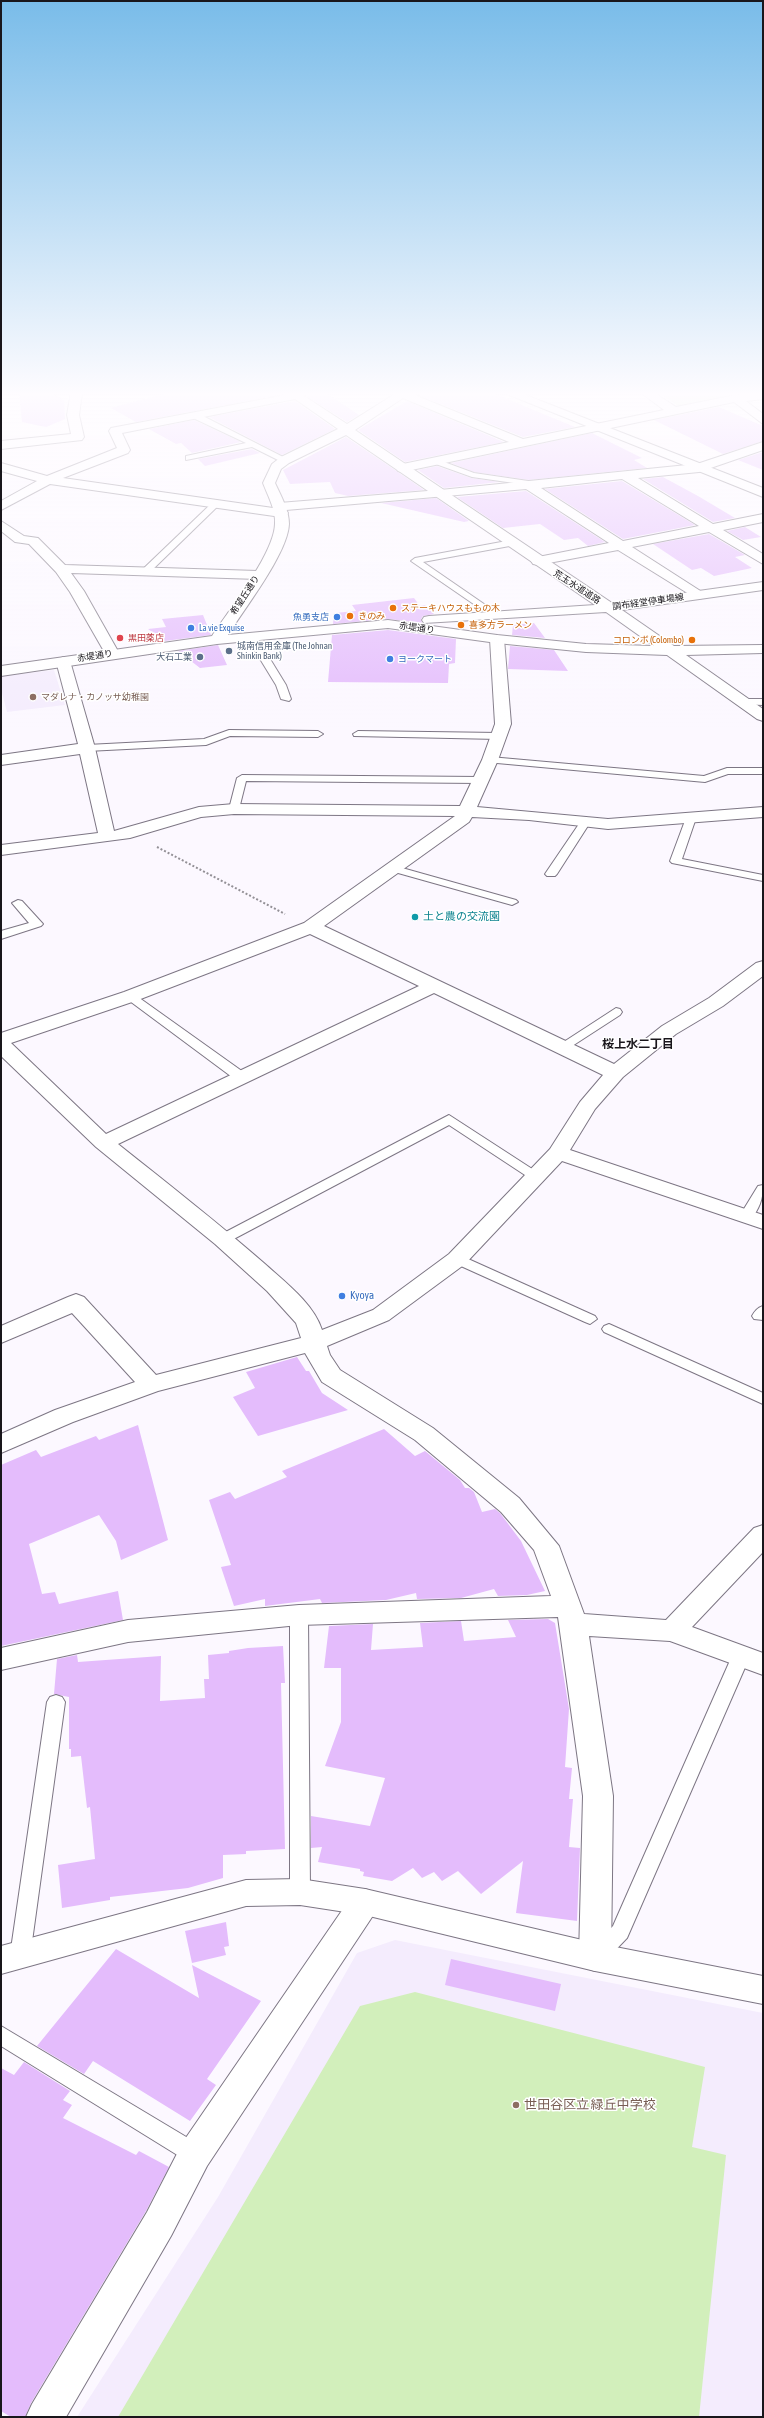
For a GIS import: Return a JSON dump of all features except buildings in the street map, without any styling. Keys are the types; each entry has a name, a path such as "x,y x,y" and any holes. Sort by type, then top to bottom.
{"street":[{"path":"225,505 280,510 332,505"},
{"name":"希望丘通り","path":"217,640 279,538 280,510 278,505"},
{"name":"荒玉水道道路","path":"456,505 609,608 668,651 763,716"},
{"path":"562,505 697,595"},
{"path":"673,505 763,560"},
{"path":"538,561 763,518"},
{"path":"1,525 20,539"},
{"path":"1,542 20,539 33,541 61,569 77,591 112,653"},
{"path":"61,569 258,574"},
{"name":"調布経堂停車場線","path":"388,624 494,615 609,608 763,586"},
{"name":"赤堤通り","path":"1,671 112,653 217,640 388,624 497,639 586,648 668,651 763,649"},
{"path":"1,1040 131,996 311,927 395,869 463,818 490,760 503,724 497,639"},
{"path":"63,661 87,748 107,837"},
{"path":"1,760 87,748"},
{"path":"1,850 130,833 199,812 234,809 465,811 529,815 608,824 763,812"},
{"path":"311,927 616,1073"},
{"path":"1,1444 64,1416 151,1384 313,1343 381,1315 457,1259 558,1153 587,1106 616,1073 669,1030 716,1002 763,967"},
{"path":"103,1143 434,986"},
{"path":"1,1045 103,1143 223,1238 307,1320 313,1343 331,1376 424,1434 510,1505 546,1546 571,1615 598,1796 595,1957"},
{"path":"558,1153 754,1220"},
{"path":"1,1335 76,1302 151,1384"},
{"path":"672,1631 763,1535"},
{"path":"1,1659 128,1631 299,1615 571,1615 672,1631 752,1660"},
{"path":"10,1958 246,1893 300,1892 365,1902 595,1957 763,1990"},
{"path":"45,2417 159,2224 195,2154 365,1902"}],"lane":[{"path":"146,571 215,505"},
{"path":"494,615 415,561 512,543"},
{"path":"251,636 281,686 286,699"},
{"path":"741,702 763,702"},
{"path":"87,748 206,742 229,733 318,734"},
{"path":"358,734 499,736"},
{"path":"490,760 705,779 727,771 763,771"},
{"path":"234,809 242,778 480,780"},
{"path":"690,818 676,861 763,878"},
{"path":"551,874 586,821"},
{"path":"395,869 512,902"},
{"path":"1,935 37,924 18,903"},
{"path":"131,996 241,1077"},
{"path":"562,1047 616,1012"},
{"path":"223,1238 449,1119 536,1176"},
{"path":"754,1220 763,1189"},
{"path":"457,1259 590,1319"},
{"path":"609,1329 763,1399"},
{"path":"299,1615 300,1892"},
{"path":"595,1957 620,1932 752,1660"},
{"path":"10,1958 56,1702"},
{"path":"1,2035 195,2154"}],"path":[{"path":"130,833 311,927"}],"shaded area":[{"name":"マダレナ・カノッサ幼稚園","path":"54,670 65,705 7,712 1,689 1,676"},
{"name":"世田谷区立 緑丘中学校","path":"395,1940 763,2013 763,2417 77,2417 218,2197 357,1953"}],"green space":[{"name":"世田谷区立 緑丘中学校","path":"415,1992 705,2067 692,2147 726,2155 699,2417 118,2417 360,2006"}],"place":[{"name":"ステーキハウスももの木","path":"393,608"},
{"name":"きのみ","path":"350,616"},
{"name":"魚勇支店","path":"337,617"},
{"name":"喜多方ラーメン","path":"461,625"},
{"name":"La vie Exquise","path":"191,628"},
{"name":"黒田薬店","path":"120,638"},
{"name":"コロンボ (Colombo)","path":"692,640"},
{"name":"城南信用金庫 (The Johnan Shinkin Bank)","path":"229,651"},
{"name":"大石工業","path":"200,657"},
{"name":"ヨークマート","path":"390,659"},
{"name":"マダレナ・カノッサ幼稚園","path":"33,697"},
{"name":"土と農の交流園","path":"415,917"},
{"name":"Kyoya","path":"342,1296"},
{"name":"世田谷区立 緑丘中学校","path":"516,2105"}],"district":[{"name":"桜上水二丁目","path":"638,1044"}]}
